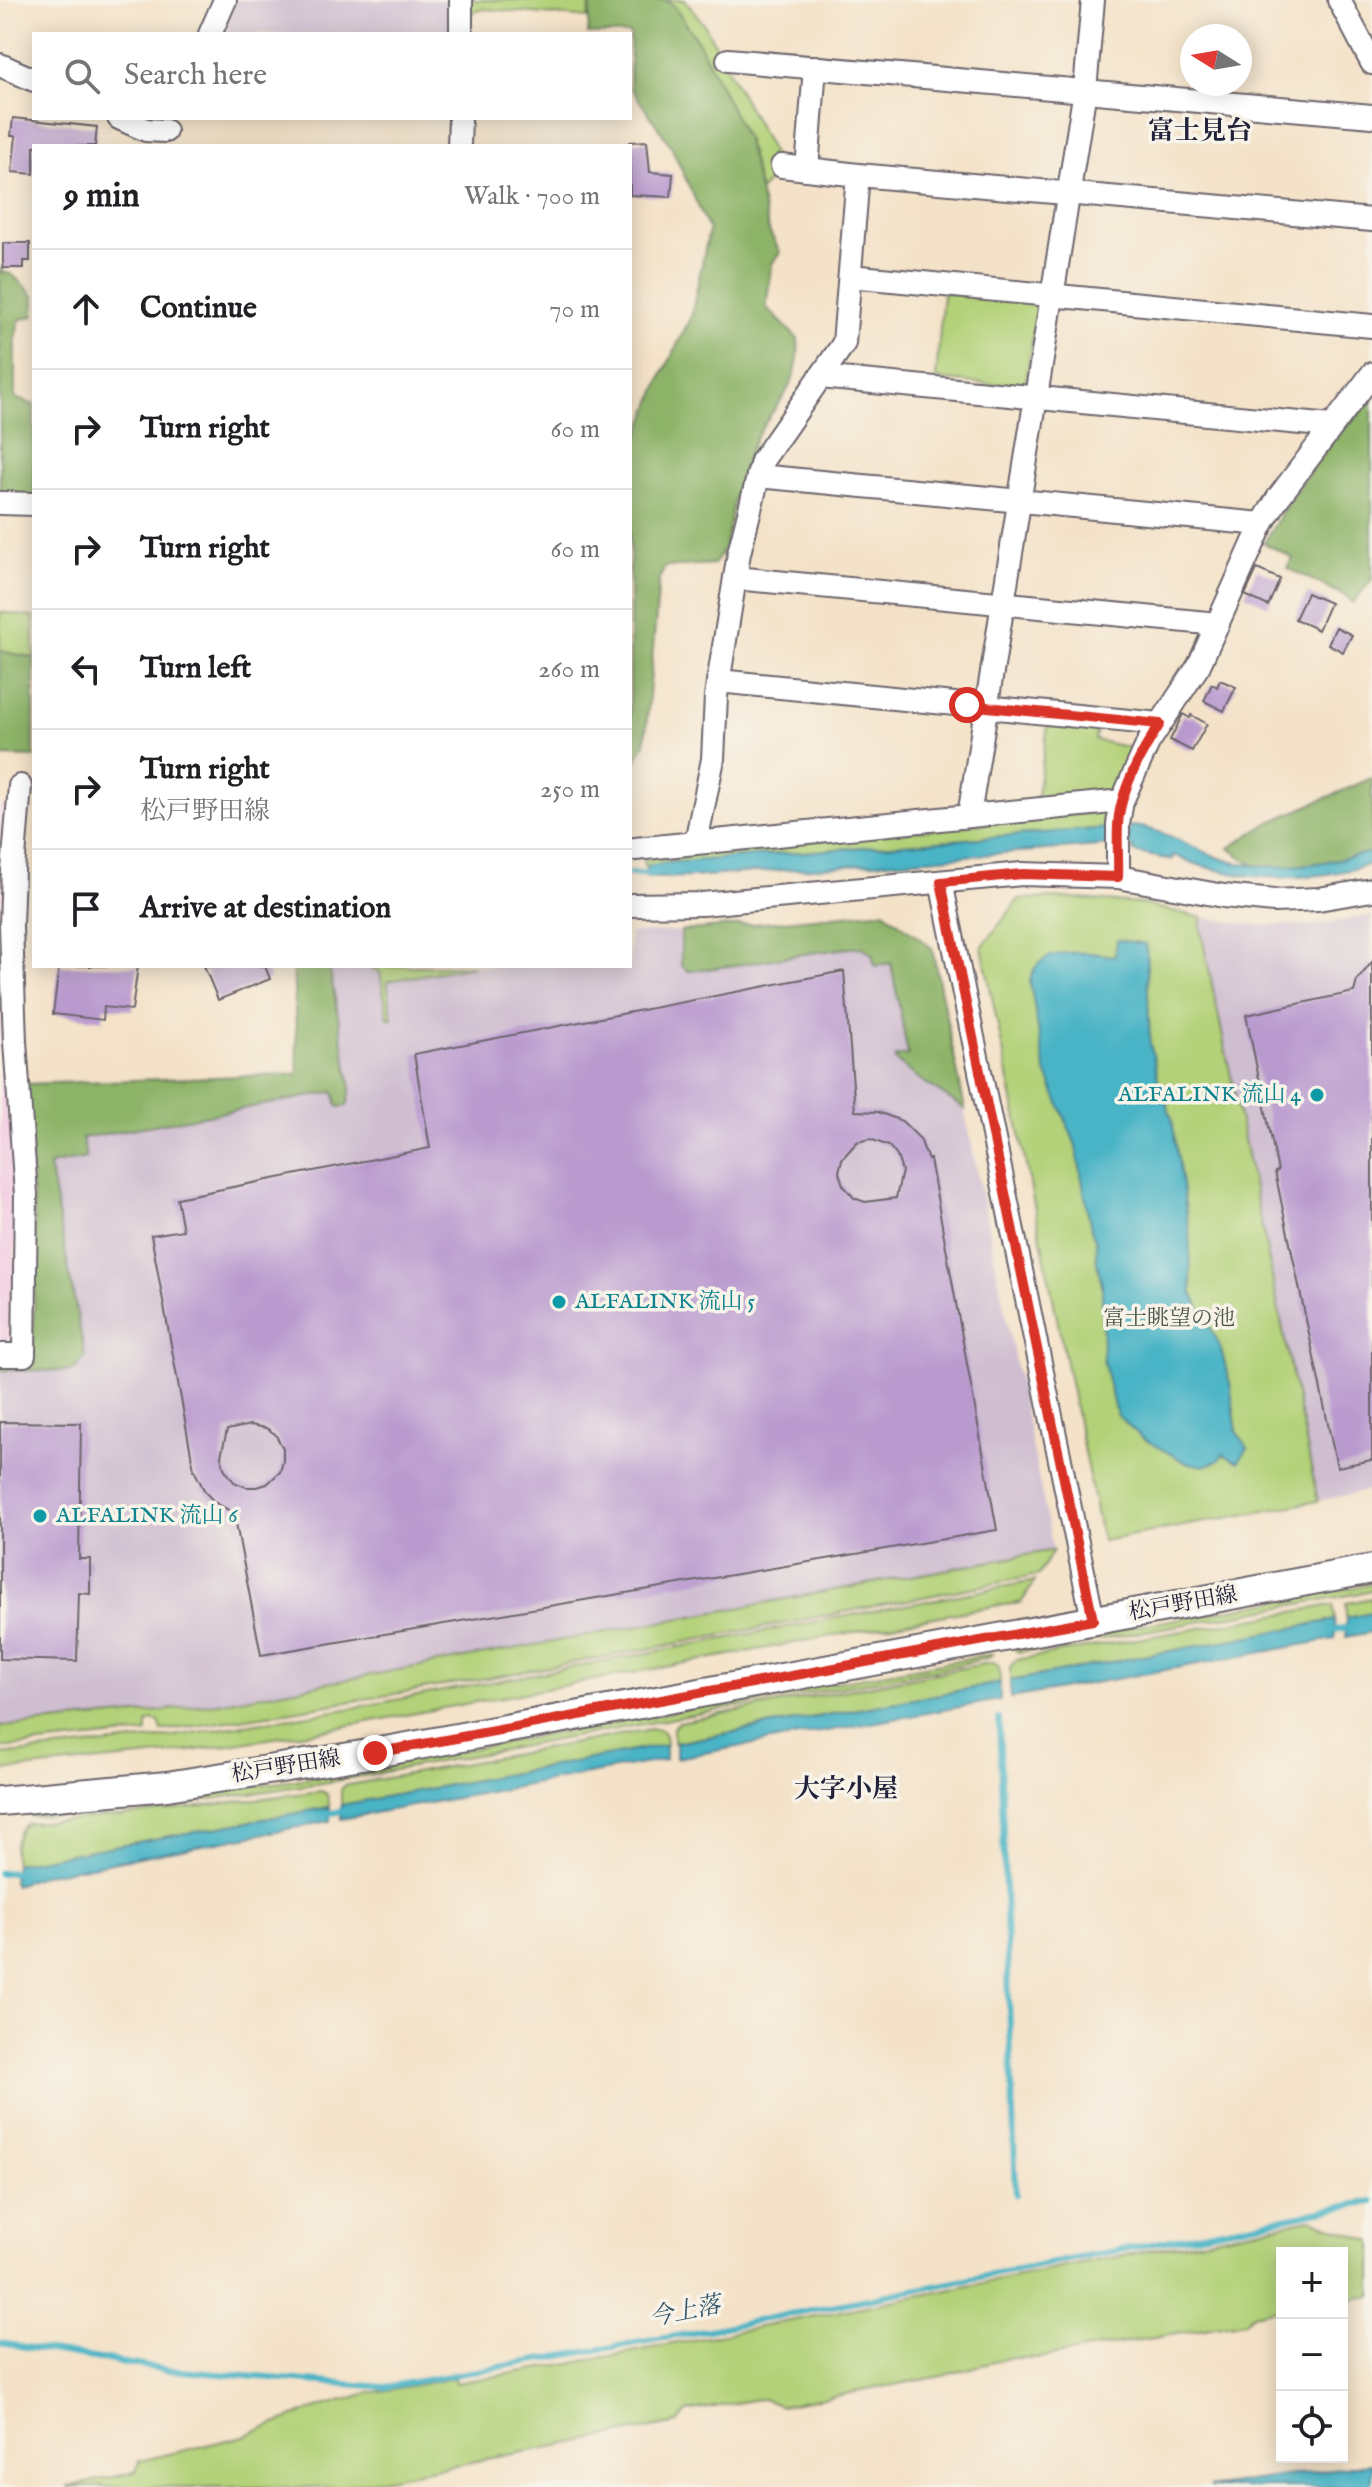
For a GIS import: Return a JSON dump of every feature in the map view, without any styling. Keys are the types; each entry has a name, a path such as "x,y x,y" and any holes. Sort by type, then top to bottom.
{"main road":[{"name":"松戸野田線","path":"0,1801 167,1786 361,1755 1372,1569"}],"street":[{"path":"211,32 225,0"},
{"path":"461,0 461,32"},
{"path":"969,816 1085,90 1093,0"},
{"path":"1339,0 1372,63"},
{"path":"728,60 1372,116"},
{"path":"0,65 32,79"},
{"path":"807,169 815,67"},
{"path":"124,120 146,130 168,132"},
{"path":"459,144 460,120"},
{"path":"782,166 1372,220"},
{"path":"696,842 713,759 718,681 739,553 762,461 844,343 858,175"},
{"path":"850,276 1372,326"},
{"path":"1118,877 1122,801 1148,743 1199,665 1262,524 1278,498 1372,374"},
{"path":"820,377 1332,426"},
{"path":"758,476 1262,524"},
{"path":"0,503 32,504"},
{"path":"735,578 1218,624"},
{"path":"718,681 1160,724"},
{"path":"0,1355 24,1355 26,1194 15,1042 11,925 18,786"},
{"path":"634,852 696,842 1122,801"},
{"path":"632,905 702,904 1022,874 1118,877 1224,896 1274,901 1318,899 1372,890"},
{"path":"941,882 1093,1620"}],"shaded area":[{"path":"236,0 455,0 455,32 222,32"},
{"path":"0,805 10,805 16,1182 14,1338 7,1347 0,1347"},
{"path":"884,911 932,948 1053,1550 224,1702 0,1727 0,1365 32,1365 36,1251 26,1084 298,1074 293,968 632,968 632,933"},
{"path":"1372,916 1372,1490 1318,1501 1200,924 1203,918 1255,925 1314,925"}],"green space":[{"path":"467,0 591,0 588,18 485,9 473,12 469,17"},
{"path":"591,0 666,0 675,7 700,45 747,141 769,231 780,252 772,264 766,307 798,339 796,370 786,393 763,426 747,457 720,556 714,564 665,567 659,579 645,743 632,771 632,454 661,378 691,317 709,230 671,146 632,90 632,32 588,32"},
{"path":"666,0 685,0 704,24 773,154 780,174 776,174 760,191 747,141 700,45 675,7"},
{"path":"0,270 13,275 32,294 32,317 19,320 15,340 15,398 32,404 32,496 0,496"},
{"path":"943,293 1033,302 1037,308 1026,380 1020,387 936,379"},
{"path":"1372,388 1372,579 1353,603 1346,596 1287,568 1293,558 1264,543 1289,500"},
{"path":"0,612 32,617 32,658 0,651"},
{"path":"0,651 32,658 32,757 0,756"},
{"path":"1049,718 1098,723 1095,740 1135,749 1116,789 1110,793 1036,801"},
{"path":"1372,778 1372,852 1314,864 1268,867 1252,864 1229,848 1268,823"},
{"path":"1102,812 1108,816 1108,828 644,866 643,860 691,856 692,853"},
{"name":"富士眺望の池","path":"1068,898 1141,904 1203,918 1200,925 1318,1501 1102,1541 982,947 1019,899"},
{"path":"884,911 932,948 965,1109 895,1060 895,1057 908,1055 891,963 875,966 872,954 862,947 688,971 681,965 681,931"},
{"path":"293,968 329,968 351,1088 347,1106 338,1107 334,1092 82,1138 86,1158 49,1165 85,1357 73,1371 0,1370 0,1365 32,1365 36,1251 26,1084 298,1074"},
{"path":"370,968 462,968 387,981 392,1018 388,1018 380,972"},
{"path":"1053,1550 1039,1575 711,1637 272,1714 162,1731 159,1722 152,1720 147,1724 147,1733 0,1748 0,1727 224,1702"},
{"path":"1035,1581 1021,1603 319,1731 171,1754 0,1771 0,1755 154,1739 341,1710"},
{"path":"1372,1584 1372,1591 1050,1648 1015,1650 1015,1648"},
{"path":"1372,1598 1372,1613 1346,1618 1346,1603"},
{"path":"1333,1605 1335,1620 1010,1681 1010,1667 1016,1660"},
{"path":"992,1654 950,1667 335,1781 170,1805 77,1815 29,1814 310,1778"},
{"path":"989,1663 999,1667 1000,1683 673,1743 673,1728 679,1722"},
{"path":"651,1729 661,1730 666,1745 341,1805 344,1786"},
{"path":"321,1791 327,1794 330,1807 15,1864 16,1841 27,1823 129,1815"},
{"path":"1310,2219 1372,2241 1372,2296 1348,2299 1348,2247 1276,2247 1276,2309 1253,2314 1245,2322 1038,2358 1008,2358 942,2376 781,2406 763,2399 752,2400 687,2412 678,2423 339,2487 67,2487 136,2472 139,2461 244,2436 317,2408 365,2394 455,2378 456,2383 606,2357"}],"water":[{"path":"1129,826 1163,833 1220,858 1257,866 1296,866 1372,852 1372,864 1324,875 1248,875 1199,865 1176,856 1172,860 1133,852 1134,847 1128,846"},
{"path":"1108,828 1110,845 647,878 646,866 664,863"},
{"path":"1117,940 1146,944 1150,1042 1158,1079 1172,1119 1189,1230 1192,1293 1220,1346 1230,1383 1237,1432 1248,1448 1238,1462 1223,1454 1218,1461 1204,1466 1185,1462 1142,1438 1118,1416 1114,1407 1103,1358 1102,1285 1096,1242 1076,1146 1045,1069 1030,982 1041,961 1051,956 1076,952 1114,956"},
{"path":"1372,1613 1372,1632 1346,1637 1346,1618"},
{"path":"1335,1620 1335,1639 1011,1698 1010,1681"},
{"path":"1000,1683 1000,1700 676,1758 676,1743"},
{"path":"665,1745 665,1760 341,1819 341,1805"},
{"path":"330,1807 330,1821 43,1875 15,1885 13,1881 15,1864"},
{"path":"1372,2463 1372,2487 1209,2487"}],"building":[{"path":"13,118 97,127 95,144 32,144 32,174 12,172 16,136 11,136"},
{"path":"647,141 650,172 673,174 671,197 632,195 630,142"},
{"path":"3,243 30,243 30,261 24,261 24,268 3,268"},
{"path":"1257,569 1280,579 1268,606 1245,595"},
{"path":"1307,593 1330,603 1318,630 1295,619"},
{"path":"1336,627 1352,635 1343,652 1328,644"},
{"path":"1220,680 1236,687 1224,711 1204,701 1212,684 1217,687"},
{"path":"1183,714 1207,724 1192,751 1170,740"},
{"path":"1372,962 1372,1460 1337,1467 1275,1172 1278,1171 1246,1015 1354,992 1357,981"},
{"path":"59,968 138,968 132,1010 104,1007 103,1020 53,1014"},
{"path":"205,968 266,968 270,979 218,1000"},
{"name":"ALFALINK 流山 5","path":"844,971 855,1111 878,1112 902,1121 920,1139 930,1159 997,1530 261,1655 234,1513 214,1502 194,1470 151,1235 183,1230 177,1198 430,1148 414,1054","holes":["870,1139 889,1146 897,1156 902,1171 896,1198 865,1202 854,1198 843,1185 839,1172 842,1159 857,1142","250,1425 266,1428 275,1434 283,1448 280,1472 267,1484 257,1487 234,1482 224,1468 221,1456 227,1430"]},
{"name":"ALFALINK 流山 6","path":"0,1422 81,1423 79,1559 90,1559 90,1594 79,1593 77,1661 0,1659"}],"waterway":[{"path":"632,874 654,874"},
{"path":"1330,1631 1354,1626"},
{"path":"999,1719 1016,2195"},
{"path":"322,1815 347,1810"},
{"path":"0,1873 20,1872"},
{"name":"今上落","path":"0,2343 168,2370 385,2387 693,2333 1372,2201"}],"place":[{"name":"ALFALINK 流山 4","path":"1317,1095"},
{"name":"ALFALINK 流山 5","path":"559,1302"},
{"name":"ALFALINK 流山 6","path":"40,1516"}],"district":[{"name":"富士見台","path":"1200,131"},
{"name":"大字小屋","path":"846,1789"}],"route":[{"path":"375,1753 1093,1620 941,882 1022,874 1118,877 1118,824 1122,801 1160,724 967,705"}]}
